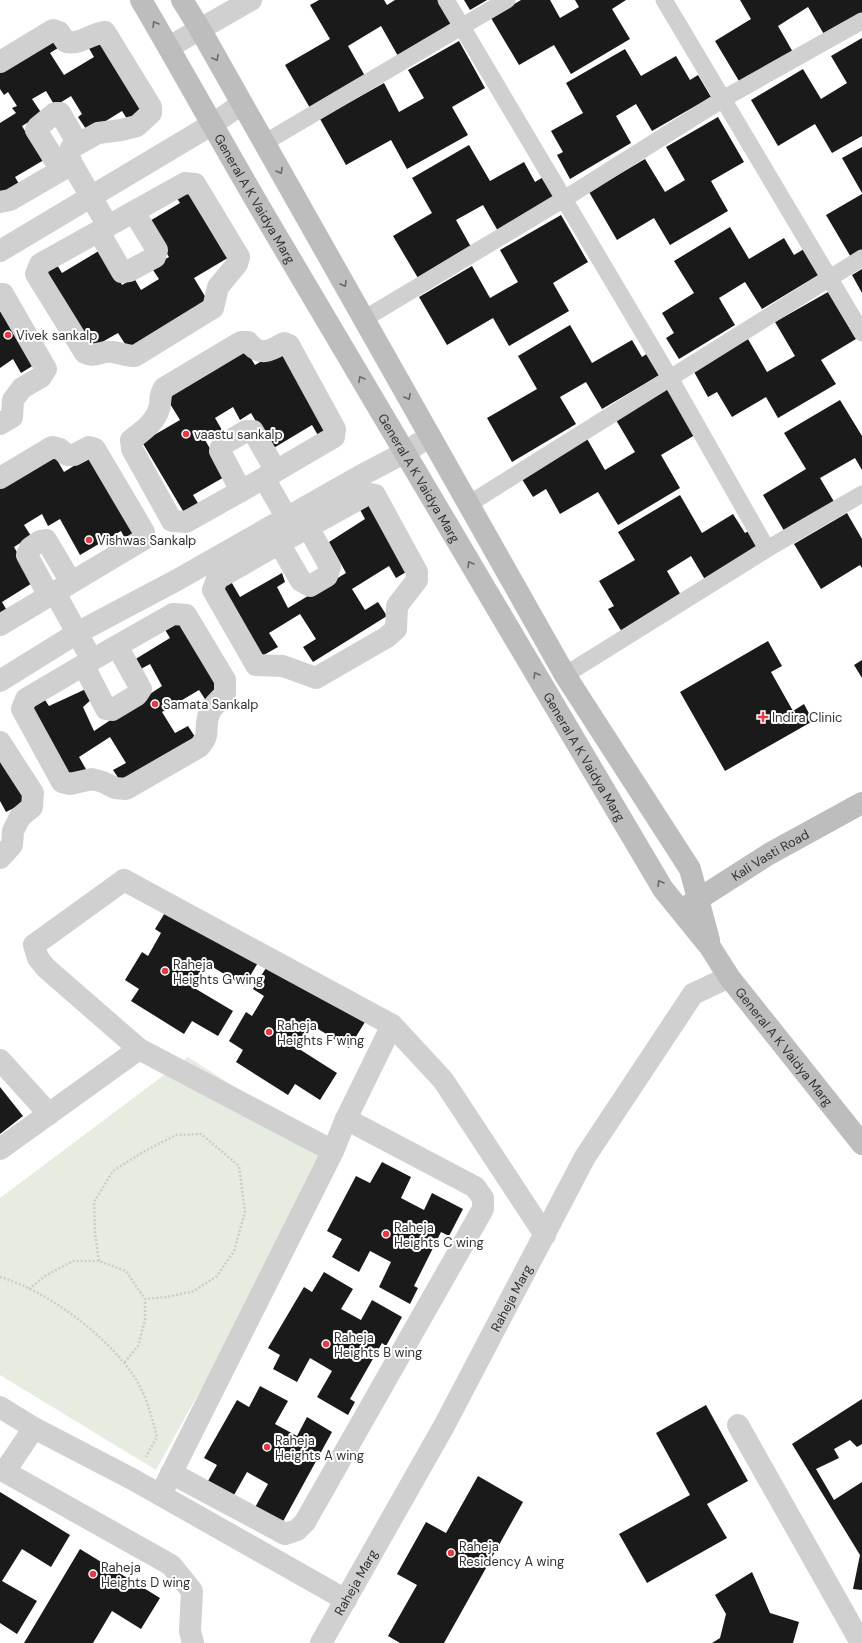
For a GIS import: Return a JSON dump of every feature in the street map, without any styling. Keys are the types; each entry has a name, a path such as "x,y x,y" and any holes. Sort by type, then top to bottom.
{"main road":[{"name":"General A K Vaidya Marg","path":"141,0 169,47 211,125 663,889 689,905"},
{"name":"General A K Vaidya Marg","path":"182,0 200,29 364,318 565,675 690,869 689,905 710,947 729,976 862,1144"},
{"name":"Kali Vasti Road","path":"689,905 769,854 862,803"}],"street":[{"path":"169,47 251,0"},
{"path":"0,62 53,30 59,32 66,42 74,44 98,33 104,32 151,107 151,113 136,126 121,130 98,133 70,159 10,200 0,202"},
{"path":"0,251 211,125 242,104"},
{"path":"70,159 90,197 122,272 130,271 155,257 157,250 134,212"},
{"path":"185,183 195,184 239,257 236,264 218,287 213,308 135,356 112,352 91,356 85,353 36,274 40,264 134,212 185,183"},
{"path":"0,294 3,294 46,369 41,377 22,388 13,400 12,417 0,424"},
{"path":"241,342 248,342 253,348 262,352 274,349 284,343 289,345 336,429 334,437 270,475 186,522 172,521 132,449 131,440 155,418 160,408 160,394 164,388 241,342"},
{"path":"241,491 220,450 222,444 246,431 253,431 292,530"},
{"path":"0,681 77,633 177,580 292,530 368,494 375,495 417,572 417,580 397,606 396,629 387,637 316,678 283,666 256,665 213,590 217,579 292,530 430,436"},
{"path":"0,478 52,447 60,449 67,456 74,455 89,447 96,449 144,532 144,539 0,625"},
{"path":"58,590 77,633 106,709 112,710 137,695 141,689 117,646"},
{"path":"173,614 186,615 225,680 225,694 215,704 208,717 207,739 199,748 126,789 115,788 103,782 92,779 70,784 62,782 22,709 26,699 88,663 173,614"},
{"path":"0,742 33,793 32,807 20,817 13,831 12,845 0,858"},
{"path":"333,1151 139,1050 46,968 38,958 34,945 124,880 392,1025 443,1080 545,1235"},
{"name":"Raheja Marg","path":"321,1643 444,1426 586,1157 693,994 729,976"},
{"path":"160,1496 333,1151 346,1119 392,1025"},
{"path":"0,1149 139,1050"},
{"path":"0,1060 49,1114"},
{"path":"172,1473 284,1534 297,1530 305,1522 483,1209 483,1198 475,1187 346,1119"},
{"path":"0,1407 34,1428 134,1480 346,1600"},
{"path":"738,1425 861,1643"},
{"path":"34,1428 2,1470 171,1565 192,1591 190,1631 193,1643"}],"lane":[{"path":"446,0 670,378 767,549"},
{"path":"264,143 507,0"},
{"path":"664,0 862,333"},
{"path":"364,318 564,199 723,99 862,21"},
{"path":"469,504 862,258"},
{"path":"565,675 767,549 862,494"}],"path":[{"path":"99,1261 95,1234 94,1202 113,1171 143,1152 176,1135 201,1134 239,1166 245,1212 234,1251 217,1276 194,1291 167,1297 145,1299"},
{"path":"29,1289 45,1276 73,1261 99,1261 126,1271 145,1299 145,1320 138,1346 124,1364"},
{"path":"0,1277 20,1283 70,1313 102,1338 132,1373 150,1408 157,1437 134,1480"}],"shaded area":[{"path":"188,1057 333,1151 156,1470 0,1375 0,1198"}],"building":[{"path":"319,0 384,0 387,5 395,0 438,0 452,24 398,56 381,26 348,46 365,76 310,108 285,65 330,39 310,5"},
{"path":"464,0 487,0 470,10"},
{"path":"521,0 550,0 560,18 579,7 575,0 626,0 612,9 630,39 571,74 554,45 519,65 491,18"},
{"path":"740,0 862,0 862,14 825,36 808,7 778,26 794,54 742,86 715,41 751,19"},
{"path":"52,32 61,46 50,53 64,75 94,57 87,45 100,37 146,111 129,122 122,111 88,132 78,117 82,114 71,96 55,106 46,91 32,99 42,114 22,126 29,138 49,157 15,177 22,189 0,192 0,123 16,113 12,108 17,106 8,92 4,95 0,89 0,64"},
{"path":"862,38 862,136 832,153 815,124 778,146 751,100 803,69 821,99 847,83 831,56"},
{"path":"459,41 485,88 452,107 468,135 407,169 391,140 346,165 320,119 384,83 399,112 424,98 408,70"},
{"path":"625,49 641,76 676,56 690,80 698,75 711,97 652,131 636,104 616,116 631,143 570,179 557,155 563,152 551,131 583,113 566,83"},
{"path":"718,117 744,162 711,181 728,211 670,245 654,218 617,240 589,192 645,159 665,192 685,180 666,147"},
{"path":"469,145 490,181 524,162 535,182 545,176 557,196 498,231 483,205 456,220 471,247 418,278 393,236 432,213 412,178"},
{"path":"862,147 862,193 842,158"},
{"path":"191,188 231,256 194,278 209,303 129,350 118,333 90,349 41,268 54,260 62,273 102,249 122,285 134,278 141,290 159,279 151,267 169,257 148,222 180,203 175,195"},
{"path":"862,194 862,253 852,259 826,215"},
{"path":"561,215 588,262 553,283 569,311 509,346 493,318 447,345 419,297 472,266 490,298 518,282 500,250"},
{"path":"730,227 749,259 784,238 794,255 804,249 820,274 762,309 745,282 719,298 735,325 679,359 666,338 674,333 662,313 694,293 674,261"},
{"path":"862,269 862,293 852,275"},
{"path":"828,292 856,339 821,360 836,384 778,418 766,397 732,417 717,392 708,397 693,370 748,339 767,372 795,356 775,322"},
{"name":"Vivek sankalp","path":"0,311 34,365 21,373 13,359 0,368"},
{"path":"570,325 592,363 632,340 642,357 651,351 663,373 602,409 586,382 560,397 576,424 512,462 487,418 537,389 518,356"},
{"name":"vaastu sankalp","path":"244,347 255,365 284,348 332,430 319,437 312,425 272,449 251,413 240,420 233,407 215,418 222,430 205,440 226,476 193,495 201,508 186,516 142,442 180,420 164,394"},
{"path":"668,389 695,435 661,455 680,488 618,525 598,492 560,514 546,489 533,497 520,476 586,437 605,470 635,452 616,420"},
{"path":"840,400 862,436 862,470 855,458 820,478 836,505 786,534 763,495 806,469 784,433"},
{"name":"Vishwas Sankalp","path":"53,453 64,472 93,454 141,536 128,544 121,531 80,555 60,519 48,526 42,514 24,525 31,536 14,547 34,582 2,602 9,614 0,619 0,485"},
{"path":"680,495 702,533 733,514 745,533 754,528 766,550 707,583 691,556 667,571 682,597 622,632 608,609 614,606 599,581 635,560 618,532"},
{"path":"368,500 413,568 396,578 389,566 352,589 365,610 378,602 387,616 313,662 303,647 316,639 300,614 269,633 278,647 262,656 220,585 229,578 240,597 282,573 285,582 277,587 288,608 346,573 329,542 365,519 358,506"},
{"path":"847,513 862,539 862,568 860,565 821,589 794,544"},
{"name":"Samata Sankalp","path":"179,620 223,692 207,702 199,690 162,712 175,733 188,726 197,740 123,785 113,770 126,763 110,737 79,757 87,771 70,780 28,706 43,697 49,706 88,688 93,698 83,707 94,731 162,686 150,664 139,670 134,660 170,638 164,628"},
{"path":"768,641 782,666 771,672 793,711 804,704 813,721 725,771 680,692"},
{"path":"862,660 862,678 854,665"},
{"path":"0,754 28,801 6,812 0,801"},
{"name":"Raheja Heights G wing","path":"169,906 259,961 244,986 206,963 191,986 233,1011 218,1036 192,1021 184,1034 131,1001 139,989 125,980 142,952 148,956 161,933 155,929"},
{"name":"Raheja Heights F wing","path":"269,963 365,1022 349,1048 310,1024 296,1047 337,1073 320,1100 295,1084 288,1095 236,1062 243,1050 229,1041 246,1012 252,1016 264,996 253,989"},
{"path":"0,1087 23,1116 0,1134"},
{"name":"Raheja Heights C wing","path":"382,1162 411,1177 401,1198 424,1210 432,1193 463,1209 449,1236 441,1232 414,1286 418,1288 410,1304 379,1287 391,1262 370,1251 359,1272 332,1257 342,1239 327,1231 356,1176 370,1183"},
{"name":"Raheja Heights B wing","path":"324,1272 353,1289 341,1309 361,1320 372,1300 402,1317 386,1346 382,1343 350,1399 355,1402 348,1415 317,1397 332,1371 310,1358 297,1382 273,1369 280,1355 268,1348 304,1287 312,1292"},
{"name":"Raheja Heights A wing","path":"260,1386 288,1401 275,1424 297,1436 307,1417 332,1432 280,1527 253,1511 268,1484 247,1472 234,1495 208,1481 217,1465 204,1458 237,1400 249,1407"},
{"path":"862,1399 862,1444 857,1447 850,1440 834,1449 839,1458 816,1469 834,1500 862,1482 862,1590 853,1589 860,1555 792,1444"},
{"path":"706,1405 748,1481 707,1504 727,1538 647,1583 619,1534 690,1495 656,1433"},
{"name":"Raheja Residency A wing","path":"478,1476 523,1502 444,1643 400,1643 388,1636 417,1585 397,1574 426,1522 446,1533"},
{"path":"0,1492 70,1535 51,1567 22,1549 2,1581 37,1601 17,1634 0,1623"},
{"name":"Raheja Heights D wing","path":"80,1549 160,1598 141,1629 112,1611 93,1643 24,1643"},
{"path":"752,1572 770,1613 799,1622 793,1643 712,1643 720,1638 726,1614 715,1595"}],"place":[{"name":"Vivek sankalp","path":"8,335"},
{"name":"vaastu sankalp","path":"186,434"},
{"name":"Vishwas Sankalp","path":"89,540"},
{"name":"Samata Sankalp","path":"155,704"},
{"name":"Indira Clinic","path":"763,717"},
{"name":"Raheja Heights G wing","path":"165,971"},
{"name":"Raheja Heights F wing","path":"269,1032"},
{"name":"Raheja Heights C wing","path":"386,1234"},
{"name":"Raheja Heights B wing","path":"326,1344"},
{"name":"Raheja Heights A wing","path":"267,1447"},
{"name":"Raheja Residency A wing","path":"451,1553"},
{"name":"Raheja Heights D wing","path":"93,1574"}]}
